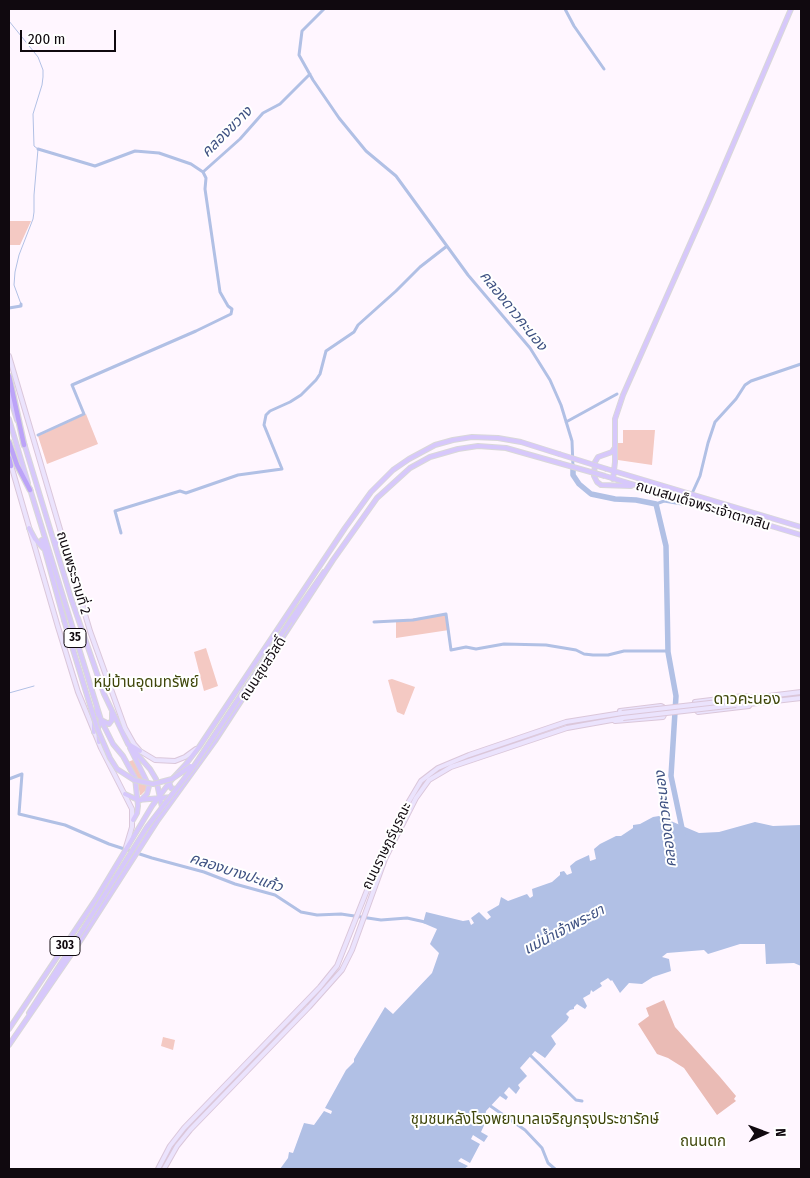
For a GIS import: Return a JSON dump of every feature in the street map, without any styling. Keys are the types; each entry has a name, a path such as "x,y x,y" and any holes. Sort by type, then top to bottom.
{"highway":[{"path":"9,376 24,444"},
{"path":"9,442 17,465 30,490"}],"main road":[{"path":"613,479 615,471 615,419 623,394 709,201 791,9"},
{"name":"ถนนพระรามที่ 2","path":"9,356 106,677 125,728 140,751"},
{"name":"ถนนพระรามที่ 2","path":"9,394 71,598 112,713 128,744 154,774 162,815"},
{"name":"ถนนพระรามที่ 2","path":"9,419 97,710 113,744 123,756 135,778 140,800 126,847"},
{"name":"ถนนสุขสวัสดิ์","path":"9,1029 90,909 146,814 169,782 207,736 358,508 371,492 399,465 436,445 472,437 508,439 607,469"},
{"name":"ถนนสุขสวัสดิ์","path":"9,1045 158,820 215,741 333,560 377,498 410,468 438,454 458,448 478,446 506,448 605,476"},
{"path":"614,448 612,452 600,455 596,459 594,476 597,482 607,486 636,486"},
{"name":"35","path":"10,461 71,670 98,742 132,810 133,820"},
{"path":"399,465 404,473"},
{"name":"ถนนสมเด็จพระเจ้าตากสิน","path":"607,469 801,527"},
{"name":"ถนนสมเด็จพระเจ้าตากสิน","path":"605,476 801,535"},
{"path":"37,515 44,550 96,728 117,769 140,782 153,784 181,774 189,768 333,560"},
{"path":"29,528 44,550"},
{"path":"55,546 61,533"},
{"path":"736,703 753,698 801,692"},
{"path":"751,703 749,706 698,712 695,702 744,696 753,698"},
{"path":"736,703 801,698"},
{"name":"ถนนราษฎร์บูรณะ","path":"158,1169 170,1146 184,1128 315,992 337,966 362,900 397,823 421,782 438,768 469,755 566,722 622,713 736,703"},
{"name":"ถนนราษฎร์บูรณะ","path":"164,1169 177,1146 190,1130 342,970 352,950 385,859 416,798 429,780 451,767 568,728 623,718 736,703"},
{"path":"608,715 625,710 663,707 663,717 621,722 610,721"},
{"path":"94,732 97,710"},
{"path":"98,742 98,728 101,720 109,724 112,720 112,713"},
{"path":"540,731 542,736"},
{"path":"128,744 154,760 169,762 185,757 199,747"},
{"path":"128,744 149,786 147,794 140,800"},
{"name":"303","path":"21,1026 147,827 194,766 201,752"},
{"path":"123,756 128,758 132,753"},
{"path":"169,782 172,788 181,790"},
{"path":"125,794 140,800 177,796"},
{"path":"146,814 155,814 158,820"},
{"path":"397,823 402,826"},
{"path":"337,966 342,970"},
{"path":"315,992 319,995"}],"shaded area":[{"path":"9,221 31,221 20,245 9,245"},
{"path":"86,414 98,444 47,464 38,436"},
{"path":"623,430 655,430 652,465 618,460 618,443 623,443"},
{"path":"446,614 449,630 396,638 396,621"},
{"path":"206,648 218,686 204,691 194,652"},
{"path":"392,679 415,687 404,715 397,712 388,680"},
{"path":"133,760 146,783 146,790 141,795 137,779 128,762"},
{"path":"664,1000 675,1027 736,1096 734,1099 736,1101 717,1115 684,1068 668,1058 657,1054 638,1024 649,1016 646,1008"},
{"path":"163,1037 175,1040 173,1050 161,1046"}],"water":[{"name":"แม่น้ำเจ้าพระยา","path":"659,816 699,833 719,832 755,822 773,826 801,825 801,966 794,963 766,964 765,944 740,944 708,954 704,950 667,953 662,957 669,959 671,971 653,977 642,984 629,983 620,993 612,980 608,978 600,983 602,986 593,992 591,990 590,994 583,998 587,1006 585,1009 577,1004 574,1009 566,1014 569,1017 567,1021 551,1036 556,1044 545,1058 535,1051 520,1068 527,1076 518,1085 520,1088 516,1094 509,1087 504,1093 508,1097 506,1100 500,1096 486,1111 485,1118 487,1119 481,1132 488,1136 484,1142 473,1135 471,1139 480,1144 470,1163 461,1158 458,1161 468,1166 464,1169 280,1169 288,1158 289,1152 293,1153 304,1123 314,1125 324,1111 331,1114 332,1111 325,1108 385,1007 393,1014 432,973 439,953 430,944 437,929 423,923 426,912 463,921 469,920 471,925 474,923 471,918 479,912 487,920 491,917 487,912 499,905 501,897 508,901 527,894 530,898 533,896 532,889 552,882 560,875 560,872 564,871 567,875 572,873 570,866 576,861 589,855 590,861 596,859 594,849 600,844 616,836 621,836 633,828 633,825"}],"waterway":[{"name":"คลองดาวคะนอง","path":"324,9 302,31 299,55 313,80 339,118 366,151 396,176 468,275 530,348 550,380 561,405 572,441 573,467"},
{"path":"565,9 574,26 604,69"},
{"path":"9,21 38,57 43,70 42,85 33,114 34,146 38,149 34,212 15,272 14,285 21,304"},
{"name":"คลองขวาง","path":"38,149 95,166 135,151 159,153 191,164 203,172 240,139 263,113 280,104 310,74"},
{"path":"38,435 84,414 72,385 231,314 232,309 228,306 220,292 205,189 206,178 203,172"},
{"path":"121,533 115,511 180,491 186,493 238,475 282,469 264,425 266,415 301,395 320,374 326,351 354,332 358,325 420,267 447,246"},
{"path":"9,308 21,306 21,304"},
{"path":"656,504 664,501 687,503 700,476 715,422 736,399 745,385 751,381 801,364"},
{"path":"566,422 617,394"},
{"name":"คลองดาวคะนอง","path":"573,467 573,475 579,484 591,494 656,504 666,546 668,652 676,696 671,776 683,833"},
{"path":"374,622 413,620 446,614 451,650 466,647 476,649 504,644 546,645 593,655 608,655 624,651 668,651"},
{"path":"9,693 34,686"},
{"name":"คลองบางปะแก้ว","path":"9,779 22,774 19,814 65,825 109,844 275,895 301,912 317,915 341,914 381,920 407,918 425,922"},
{"path":"529,1054 576,1100 582,1101"},
{"path":"489,1105 525,1130 542,1148 548,1163 555,1169"}],"district":[{"name":"หมู่บ้านอุดมทรัพย์","path":"146,683"},
{"name":"ดาวคะนอง","path":"747,700"},
{"name":"ชุมชนหลังโรงพยาบาลเจริญกรุงประชารักษ์","path":"535,1120"},
{"name":"ถนนตก","path":"703,1142"}]}
